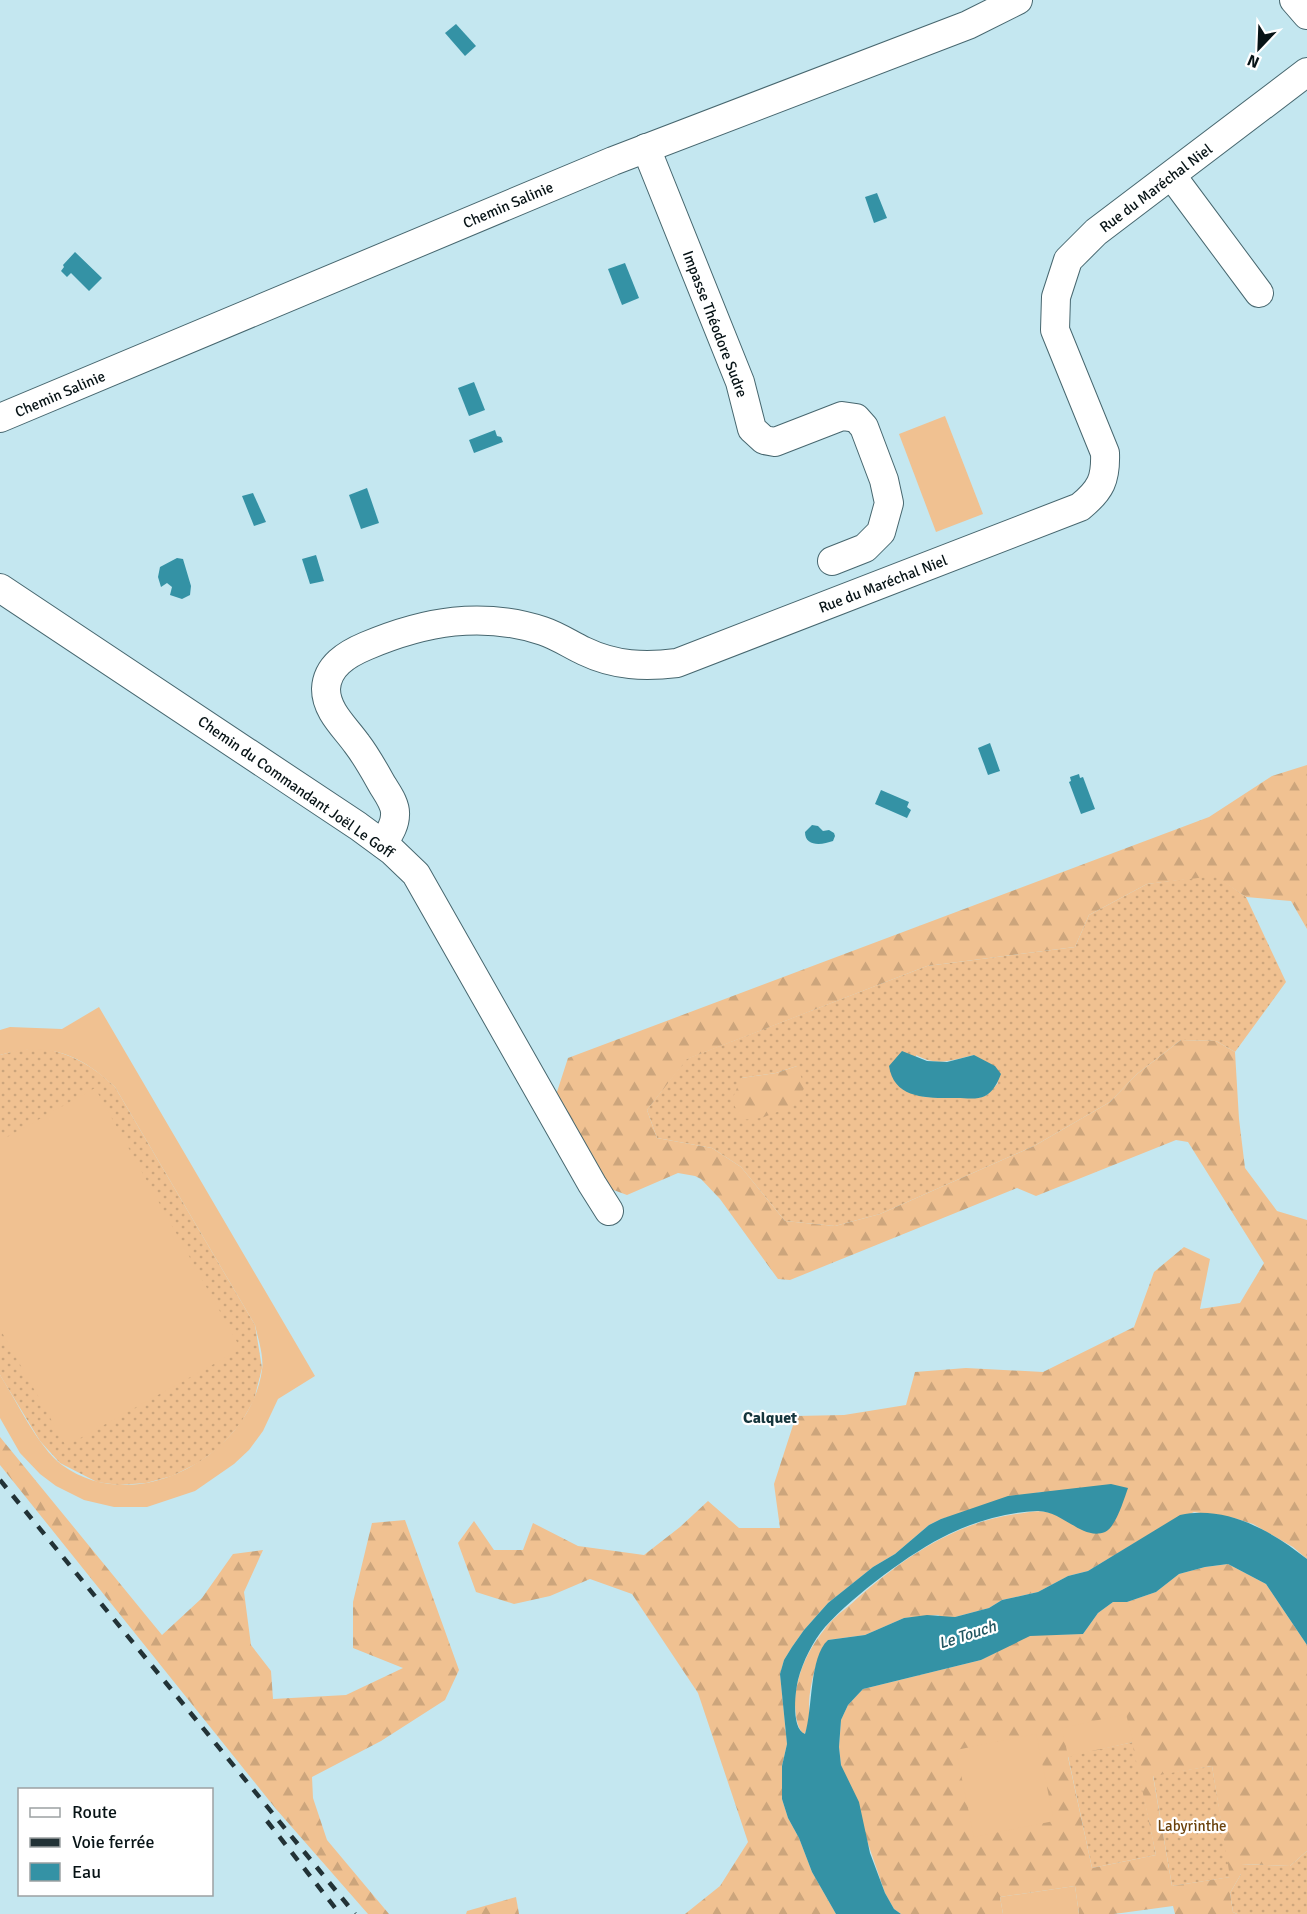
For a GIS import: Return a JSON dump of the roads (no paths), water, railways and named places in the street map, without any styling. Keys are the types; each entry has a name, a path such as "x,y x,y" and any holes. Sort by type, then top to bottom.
{"street":[{"name":"Chemin Salinie","path":"0,418 646,148 968,25 1018,0"},
{"path":"1294,0 1307,15"},
{"name":"Rue du Maréchal Niel","path":"383,844 392,828 395,810 387,792 358,745 333,712 326,691 331,670 339,660 356,650 384,638 430,624 456,620 481,620 514,624 544,632 606,660 651,666 677,663 1080,507 1094,496 1105,471 1105,453 1055,330 1056,297 1068,260 1096,232 1307,72"},
{"name":"Impasse Théodore Sudre","path":"646,148 740,382 752,429 764,440 775,442 842,416 856,418 864,427 884,480 889,503 881,532 866,548 832,561"},
{"path":"1172,176 1259,293"},
{"name":"Chemin du Commandant Joël Le Goff","path":"0,588 383,844 416,874 609,1211"}],"water":[{"path":"456,24 476,46 465,56 445,33"},
{"path":"877,193 887,218 874,223 865,197"},
{"path":"75,252 102,278 89,291 71,273 67,277 61,271 63,265"},
{"path":"625,263 639,298 622,305 608,269"},
{"path":"474,382 485,410 469,416 458,388"},
{"path":"495,430 503,442 474,453 469,440"},
{"path":"367,488 379,523 361,529 349,495"},
{"path":"253,493 266,522 254,526 242,496"},
{"path":"316,555 324,581 310,584 302,559"},
{"path":"177,558 183,559 191,586 190,595 182,599 170,595 172,587 167,583 161,587 158,577 160,567"},
{"path":"990,743 1000,771 988,775 978,748"},
{"path":"1079,774 1080,778 1083,777 1095,809 1081,814 1069,782 1070,777"},
{"path":"881,790 909,802 907,807 911,810 907,818 875,804"},
{"path":"812,825 818,826 823,831 829,830 834,833 833,841 815,844 808,840 805,832"},
{"path":"902,1051 927,1061 947,1062 974,1055 995,1066 1001,1074 993,1089 982,1097 935,1098 914,1095 898,1085 892,1077 889,1066"},
{"name":"Le Touch","path":"1111,1484 1128,1488 1113,1525 1105,1532 1096,1534 1088,1532 1046,1512 1003,1515 970,1525 934,1542 867,1588 825,1627 806,1659 798,1680 795,1701 796,1718 801,1731 805,1734 814,1671 822,1648 828,1640 865,1635 904,1618 927,1615 955,1617 989,1608 1002,1600 1038,1592 1068,1576 1088,1571 1180,1515 1197,1513 1231,1517 1264,1530 1307,1559 1307,1645 1266,1584 1228,1564 1179,1574 1156,1592 1127,1602 1113,1602 1098,1613 1083,1634 1030,1636 981,1660 863,1689 848,1705 841,1720 839,1747 841,1765 859,1802 870,1853 885,1893 894,1909 901,1914 836,1914 812,1872 782,1799 782,1766 787,1744 780,1674 784,1660 792,1647 828,1603 873,1567 895,1554 929,1525 1008,1496"}],"railway":[{"path":"0,1480 355,1914"},
{"path":"267,1821 340,1914"}],"district":[{"name":"Calquet","path":"770,1417"}],"park label":[{"name":"Labyrinthe","path":"1192,1826"}]}
